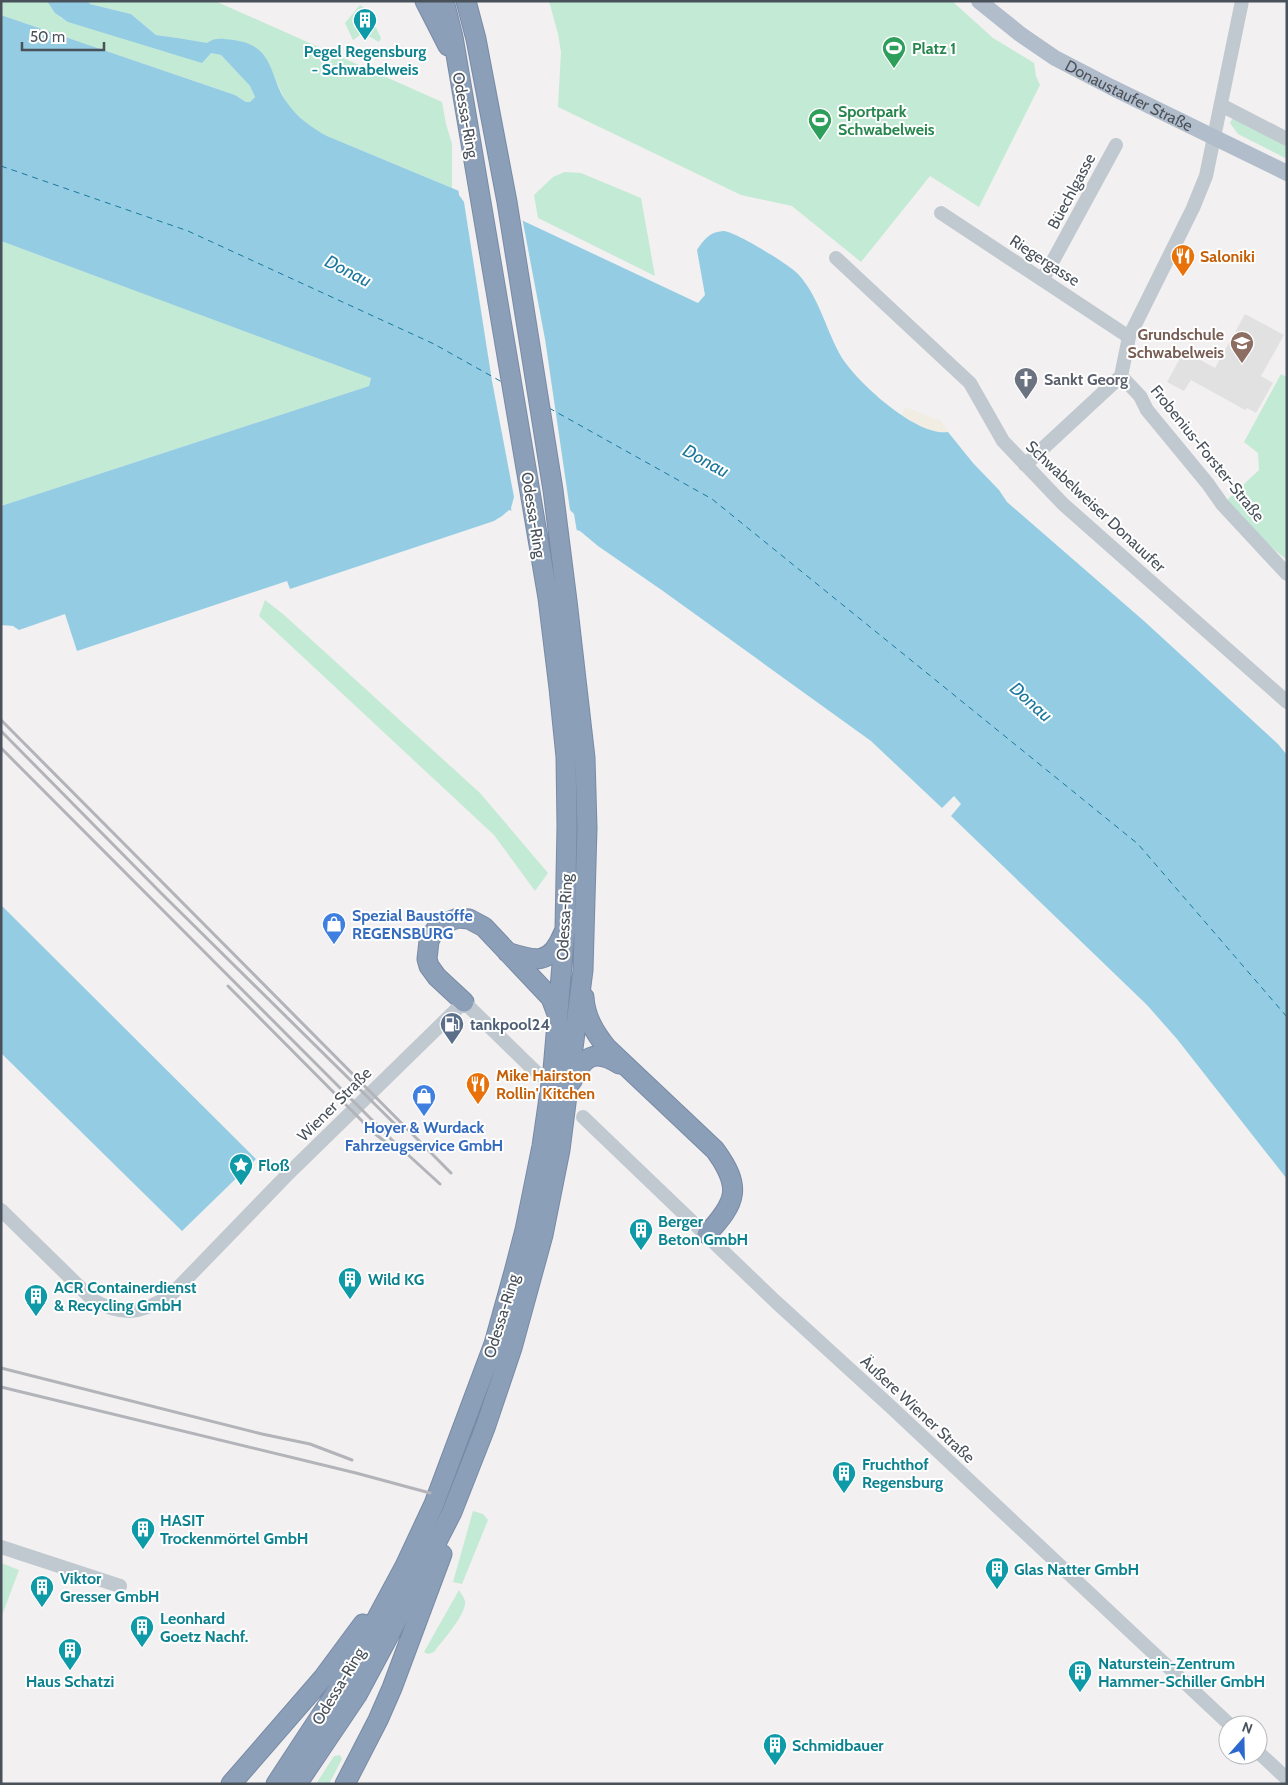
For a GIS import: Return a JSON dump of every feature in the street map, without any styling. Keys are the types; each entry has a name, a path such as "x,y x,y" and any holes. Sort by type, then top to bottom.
{"highway":[{"path":"425,1 456,60"},
{"name":"Odessa-Ring","path":"297,1784 357,1695 454,1513 512,1348 531,1283 542,1146 558,1018 567,826 566,757 556,661 546,588 453,37 444,1"},
{"name":"Odessa-Ring","path":"276,1784 341,1684 405,1566 434,1504 494,1344 514,1272 534,1233 560,1150 582,970 587,828 585,758 553,490 507,202 476,39 466,1"},
{"path":"473,1 476,39"},
{"path":"464,1002 437,977 430,966 427,950 433,933 439,925 458,918 469,919 484,927 551,998 558,1018"},
{"path":"506,951 524,958 536,959 552,954 562,942"},
{"path":"582,970 585,1007 588,1019 596,1035 628,1070 715,1150 726,1165 731,1178 733,1193 730,1204 724,1216 707,1234"},
{"path":"569,1087 578,1068 585,1060 591,1057 608,1057 628,1070"},
{"path":"345,1784 392,1688 454,1513"},
{"path":"231,1784 322,1678 405,1566"}],"main road":[{"name":"Donaustaufer Straße","path":"979,1 1020,34 1055,58 1287,173"}],"street":[{"path":"1025,466 1121,376 1130,337 1200,192 1211,160 1242,1"},
{"path":"1221,105 1287,139"},
{"name":"Büechlgasse","path":"1044,279 1116,146"},
{"name":"Riegergasse","path":"941,213 1130,337"},
{"name":"Schwabelweiser Donauufer","path":"836,258 970,382 1003,441 1025,466 1093,532 1287,702"},
{"name":"Frobenius-Forster-Straße","path":"1121,376 1140,396 1147,410 1208,484 1222,504 1287,574"},
{"path":"464,1002 539,1074"},
{"name":"Wiener Straße","path":"1,1210 93,1300 122,1311 134,1311 151,1307 170,1296 289,1174 464,1002"},
{"name":"Äußere Wiener Straße","path":"583,1117 776,1302 891,1407 1219,1715"},
{"path":"1,1548 120,1586"},
{"path":"1268,1761 1287,1779"}],"shaded area":[{"name":"Grundschule Schwabelweis","path":"1245,314 1284,335 1261,376 1273,383 1256,413 1247,408 1245,410 1191,380 1184,391 1167,382 1184,351 1215,368"}],"green space":[{"path":"1,1 47,1 61,18 221,55 250,86 255,97 250,102 246,102 235,95 1,15"},
{"path":"88,1 215,1 442,102 452,144 452,188 309,127 287,104 264,55 156,35 131,14 90,4"},
{"name":"Sportpark Schwabelweis","path":"549,1 952,1 993,38 1034,63 1040,85 979,207 930,176 861,262 792,206 741,195 558,107 561,52"},
{"path":"360,5 369,12 381,38 379,42 363,33 353,40 345,23"},
{"path":"1233,117 1287,145 1287,159 1238,134 1230,123"},
{"path":"565,172 581,173 641,198 655,276 538,218 534,195 553,177"},
{"path":"1,241 371,377 369,386 1,506"},
{"path":"1281,374 1287,377 1287,560 1261,539 1227,500 1259,470 1258,453 1244,442"},
{"path":"265,600 283,614 480,793 548,873 535,891 494,835 259,616"},
{"path":"473,1511 483,1514 488,1520 462,1584 453,1582"},
{"path":"1,1563 19,1570 1,1618"},
{"path":"459,1590 465,1601 462,1613 434,1652 428,1654 424,1652"},
{"path":"340,1755 342,1759 329,1784 316,1784 334,1756"}],"sand":[{"path":"905,407 941,421 948,432 936,432 918,425 902,415"}],"water":[{"name":"Donau","path":"47,1 88,1 90,4 131,14 156,35 207,43 219,39 247,43 257,48 264,55 282,94 296,114 321,133 464,193 698,303 705,295 697,250 714,233 723,231 738,236 784,263 798,274 812,293 842,358 874,394 905,417 921,426 935,431 948,432 973,463 999,490 1007,502 1144,621 1278,744 1287,755 1287,1179 1177,1039 1147,1005 951,816 961,804 954,796 942,808 871,741 598,546 580,531 509,510 494,521 290,589 287,581 77,651 65,614 19,630 13,626 1,625 1,506 369,386 371,378 1,241 1,15 235,95 246,102 250,102 255,97 250,86 221,55 211,53 202,63 68,22 55,13"},
{"path":"1,905 256,1159 182,1231 1,1053"}],"pier":[{"path":"458,187 522,217 545,339 570,510 574,514 577,532 512,514 511,508 514,497 492,381 464,202 459,195"}],"ferry route":[{"path":"1,166 188,231 434,344 502,382"},
{"path":"549,408 712,499 1138,844 1287,1017"}],"railway":[{"path":"1,720 451,1173"},
{"path":"1,731 162,894 404,1133"},
{"path":"1,748 394,1142 440,1184"},
{"path":"228,986 374,1133 388,1144"},
{"path":"1,1368 262,1434 310,1444 352,1460"},
{"path":"1,1387 356,1473 430,1493"}],"place":[{"name":"Pegel Regensburg - Schwabelweis","path":"365,41"},
{"name":"Platz 1","path":"894,69"},
{"name":"Sportpark Schwabelweis","path":"820,141"},
{"name":"Saloniki","path":"1183,277"},
{"name":"Grundschule Schwabelweis","path":"1242,364"},
{"name":"Sankt Georg","path":"1026,400"},
{"name":"Spezial Baustoffe REGENSBURG","path":"334,945"},
{"name":"tankpool24","path":"452,1045"},
{"name":"Mike Hairston Rollin' Kitchen","path":"478,1105"},
{"name":"Hoyer & Wurdack Fahrzeugservice GmbH","path":"424,1117"},
{"name":"Floß","path":"241,1186"},
{"name":"Berger Beton GmbH","path":"641,1251"},
{"name":"Wild KG","path":"350,1300"},
{"name":"ACR Containerdienst & Recycling GmbH","path":"36,1317"},
{"name":"Fruchthof Regensburg","path":"844,1494"},
{"name":"HASIT Trockenmörtel GmbH","path":"143,1550"},
{"name":"Glas Natter GmbH","path":"997,1590"},
{"name":"Viktor Gresser GmbH","path":"42,1608"},
{"name":"Leonhard Goetz Nachf.","path":"142,1648"},
{"name":"Haus Schatzi","path":"70,1671"},
{"name":"Naturstein-Zentrum Hammer-Schiller GmbH","path":"1080,1693"},
{"name":"Schmidbauer","path":"775,1766"}]}
